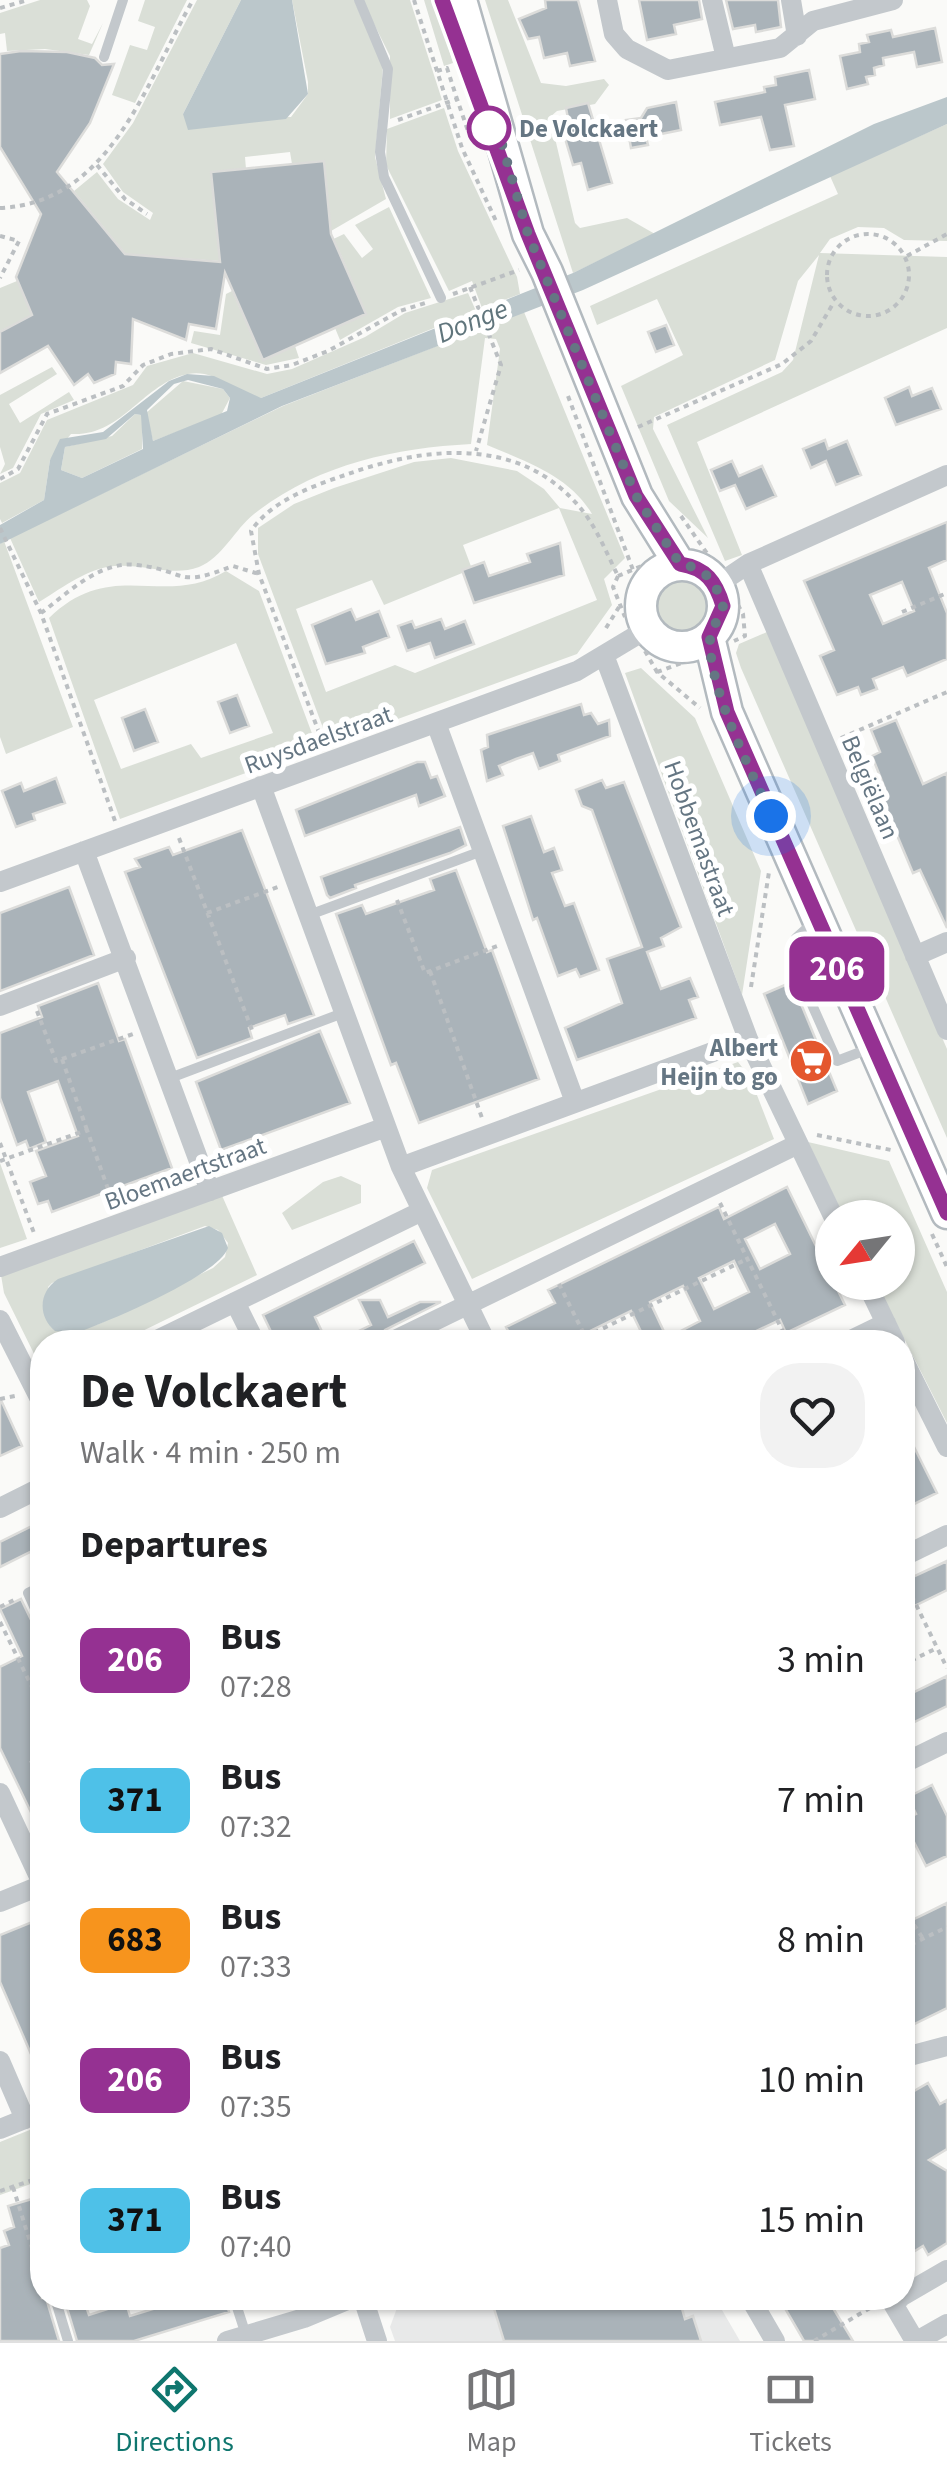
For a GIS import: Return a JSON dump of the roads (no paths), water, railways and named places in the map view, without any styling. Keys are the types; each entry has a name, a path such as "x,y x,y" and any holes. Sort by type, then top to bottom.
{"main road":[{"path":"442,0 514,192"},
{"path":"461,0 514,192 530,274 566,327 636,496 656,570 640,607 642,632 670,646 696,642 723,606 717,585 705,572 656,570"},
{"path":"696,642 713,710 872,1048 940,1223"}],"street":[{"path":"607,0 614,34 627,49 668,70 780,48 813,20 880,1"},
{"path":"712,0 726,58"},
{"path":"791,0 798,36"},
{"path":"717,585 748,564 947,475"},
{"name":"Belgiëlaan","path":"748,564 947,1030"},
{"name":"Ruysdaelstraat","path":"0,882 577,671 642,632"},
{"name":"Hobbemastraat","path":"604,655 748,1039 802,1138 827,1200"},
{"path":"436,722 575,1102"},
{"path":"262,786 401,1167 480,1330"},
{"path":"84,851 210,1191"},
{"path":"915,956 947,942"},
{"path":"0,1006 126,958"},
{"path":"401,1167 748,1039"},
{"name":"Bloemaertstraat","path":"0,1266 386,1127"},
{"path":"417,1330 712,1187 802,1138"},
{"path":"178,1330 422,1211"},
{"path":"875,1300 890,1330"},
{"path":"235,1302 248,1330"},
{"path":"0,1320 30,1377"},
{"path":"872,1330 886,1323"},
{"path":"915,1383 947,1447"},
{"path":"0,1508 30,1493"},
{"path":"915,1551 947,1535"},
{"path":"915,1758 947,1742"},
{"path":"0,1793 30,1858"},
{"path":"0,1902 30,1889"},
{"path":"915,2055 947,2046"},
{"path":"0,2061 30,2109"},
{"path":"0,2129 30,2117"},
{"path":"915,2288 947,2270"},
{"path":"236,2338 317,2310"},
{"path":"367,2310 376,2341"},
{"path":"757,2310 776,2341"},
{"path":"903,2310 916,2341 947,2324"}],"lane":[{"path":"104,56 123,0"},
{"path":"359,0 386,56 380,152 384,177 441,298"},
{"path":"309,915 483,850"},
{"path":"170,1078 344,1012"},
{"path":"59,2310 68,2341"},
{"path":"235,2310 236,2338"}],"water":[{"path":"241,0 292,0 308,94 286,119 188,130 183,114"},
{"name":"Donge","path":"947,97 947,124 583,290 282,406 0,544 0,525 44,500 50,460 60,439 103,432 169,381 187,374 214,376 261,398 573,273 874,124","holes":["188,380 223,389 230,398 227,411 153,441 147,410 174,384","135,414 141,415 143,449 82,478 61,470 65,447 106,439"]},
{"path":"209,1226 222,1233 228,1248 220,1259 184,1284 83,1330 54,1330 45,1319 44,1297 58,1279"}],"place":[{"name":"De Volckaert","path":"489,128"},
{"name":"Albert Heijn to go","path":"811,1061"}]}
